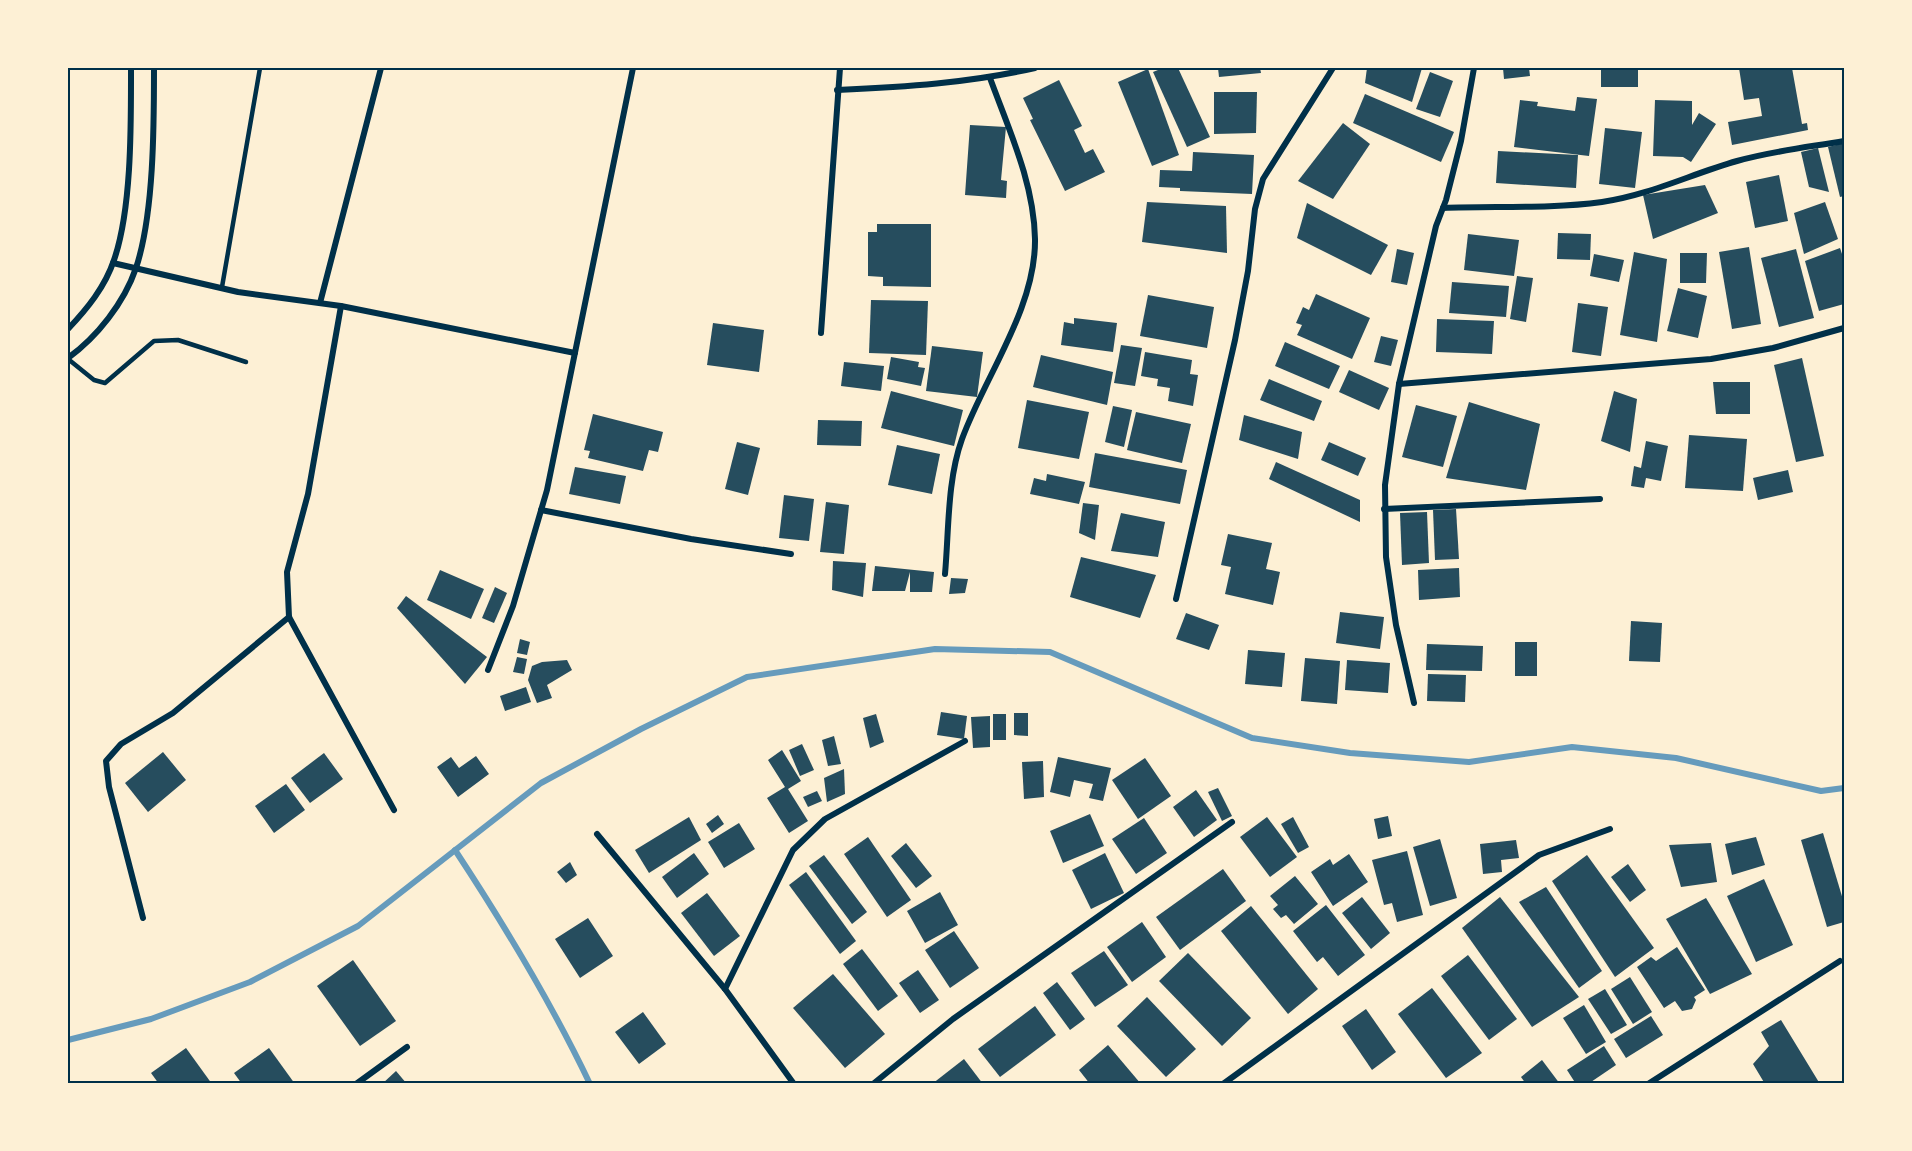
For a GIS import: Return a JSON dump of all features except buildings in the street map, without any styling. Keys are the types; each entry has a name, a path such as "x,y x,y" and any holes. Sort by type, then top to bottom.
{"street":[{"path":"68,328 92,302 113,263 121,230 131,123 131,68"},
{"path":"68,359 110,315 136,268 144,234 148,192 154,124 154,68"},
{"path":"320,303 381,68"},
{"path":"488,670 513,606 541,510 633,68"},
{"path":"820,333 840,68"},
{"path":"837,90 947,84 1035,68"},
{"path":"1176,599 1235,340 1248,271 1255,209 1263,179 1332,68"},
{"path":"1414,703 1394,614 1386,557 1384,508 1399,384 1436,226 1461,141 1474,68"},
{"path":"945,574 954,475 962,439 1017,321 1031,271 1035,242 1024,170 990,78"},
{"path":"1443,208 1555,206 1604,201 1658,190 1694,174 1740,160 1845,141"},
{"path":"113,263 238,292 341,306 575,352"},
{"path":"341,306 308,494 287,572 289,617 394,810"},
{"path":"1399,384 1711,359 1773,348 1845,328"},
{"path":"1384,508 1600,500"},
{"path":"541,510 691,539 791,554"},
{"path":"143,918 109,787 106,761 121,744 173,713 289,617"},
{"path":"725,989 793,850 825,819 965,741"},
{"path":"873,1083 953,1019 1232,822"},
{"path":"1223,1083 1539,855 1610,829"},
{"path":"597,834 725,989 794,1083"},
{"path":"1648,1083 1840,961"},
{"path":"356,1083 407,1047"}],"lane":[{"path":"222,287 260,68"},
{"path":"68,359 94,380 105,383 154,341 178,340 246,362"}],"waterway":[{"path":"68,1040 151,1019 250,982 358,926 541,783 641,729 747,677 935,649 1050,652 1252,738 1350,753 1469,762 1572,747 1676,758 1821,791 1844,788"},
{"path":"455,850 527,965 590,1084"}]}
